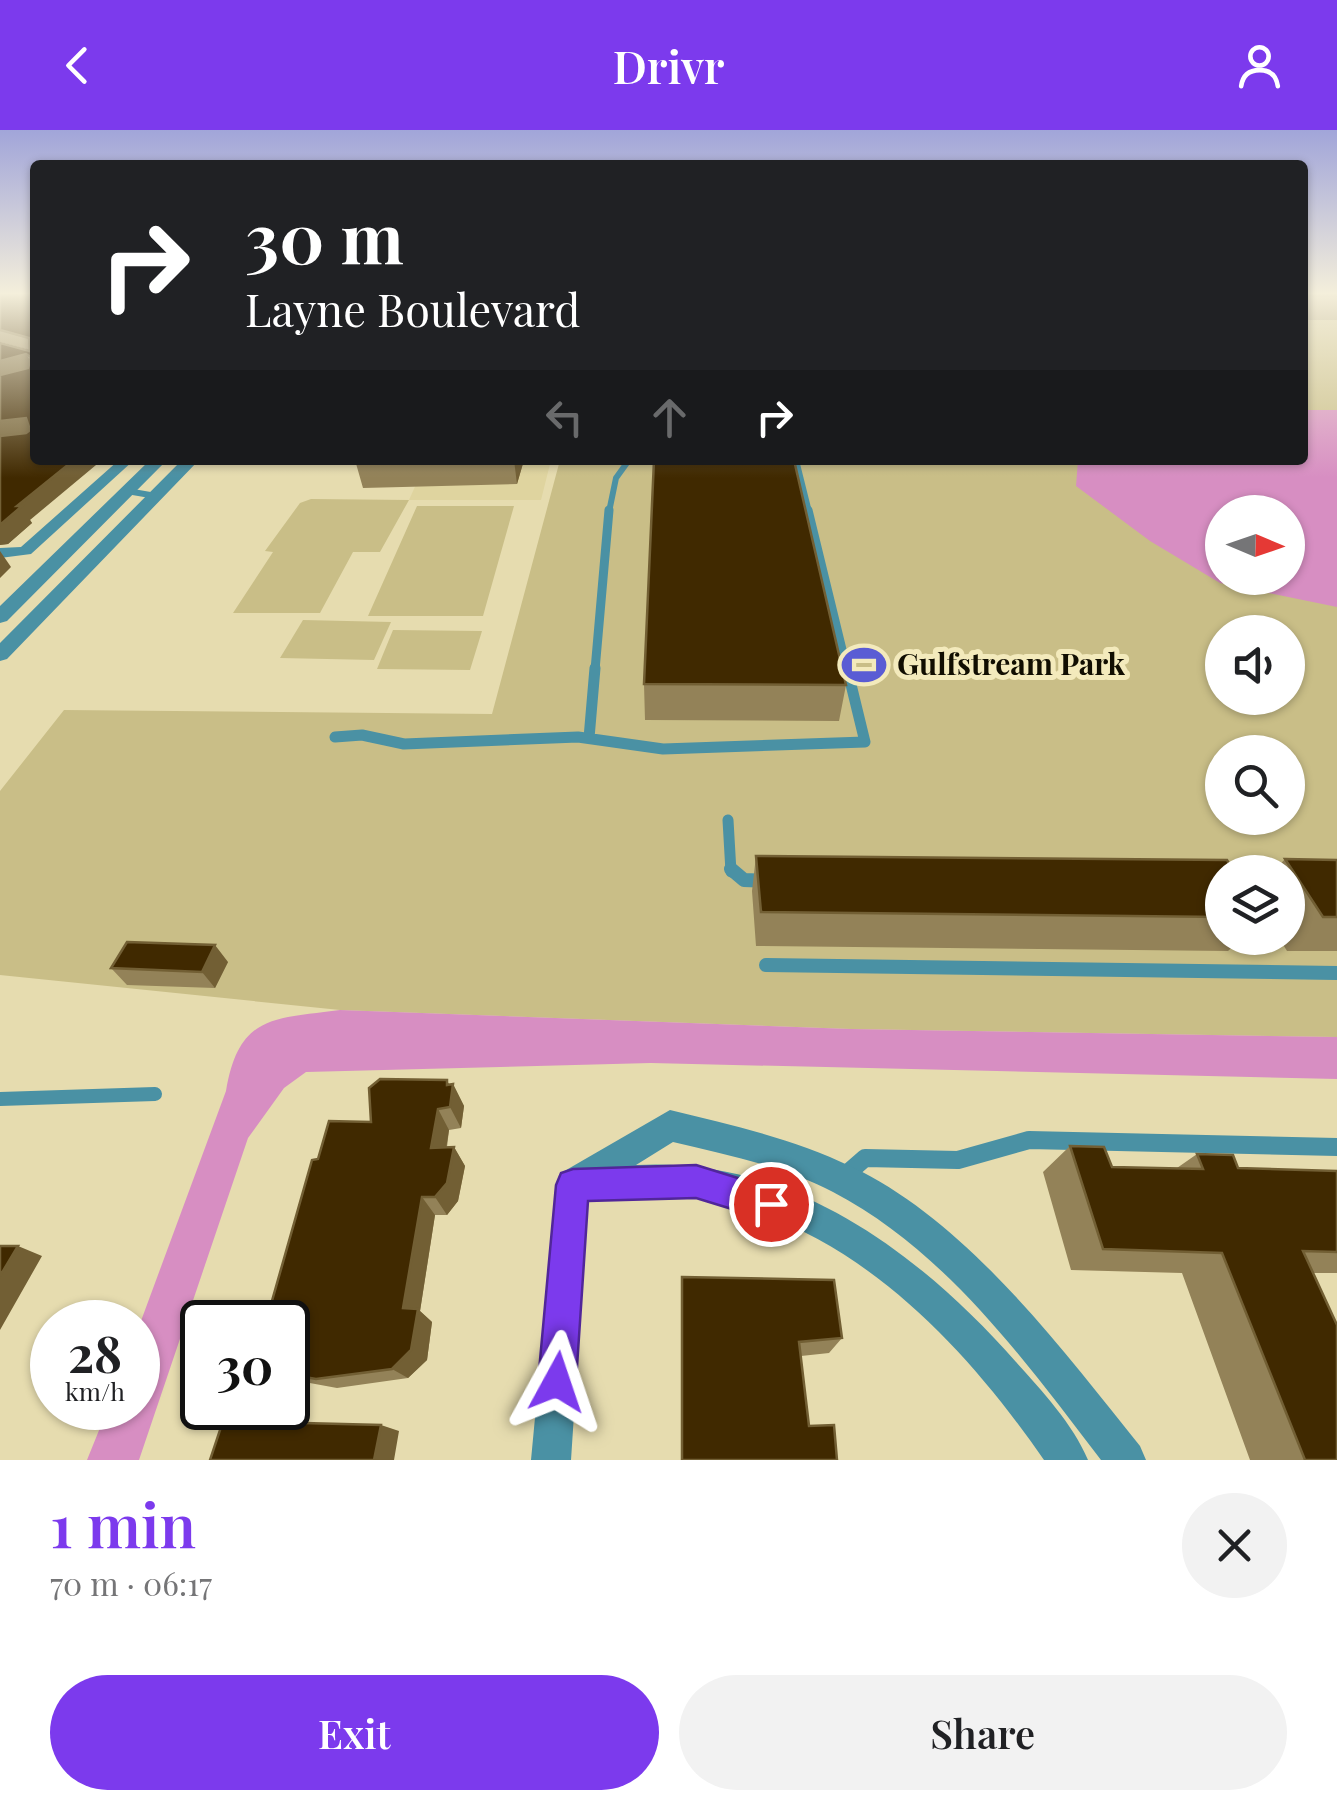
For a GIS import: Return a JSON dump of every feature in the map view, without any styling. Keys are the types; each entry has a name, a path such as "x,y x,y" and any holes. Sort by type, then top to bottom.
{"street":[{"path":"0,554 25,551 122,465"},
{"path":"0,616 155,465"},
{"path":"0,655 186,465"},
{"path":"573,1185 670,1126 786,1155 842,1178 913,1225 973,1274 1016,1321 1126,1460"},
{"path":"573,1185 696,1182 809,1216 862,1246 939,1310 994,1366 1068,1460"},
{"path":"551,1460 573,1185"}],"lane":[{"path":"590,738 609,512 616,478 625,465"},
{"path":"335,737 362,736 404,744 590,738 663,749 865,742 797,465"},
{"path":"128,491 156,496"},
{"path":"728,820 730,872 744,880 784,881"},
{"path":"766,965 1337,974"},
{"path":"0,1099 155,1094"},
{"path":"842,1178 866,1158 958,1160 1029,1140 1337,1148"}],"shaded area":[{"name":"Gulfstream Park","path":"1308,354 1337,354 1337,1037 851,1029 340,1010 0,975 0,791 64,710 492,714 559,465 1308,465"},
{"path":"1308,410 1337,410 1337,607 1278,595 1305,595 1305,495 1205,495 1205,574 1150,541 1076,486 1078,465 1308,465"},
{"path":"425,465 550,465 541,500 409,500"},
{"path":"311,499 409,500 380,552 353,552 320,613 233,613 273,552 265,551 300,503"},
{"path":"417,506 514,506 483,616 368,616"},
{"path":"303,620 391,622 374,660 280,658"},
{"path":"393,630 482,631 470,670 377,669"},
{"path":"340,1010 851,1029 1337,1037 1337,1079 651,1063 306,1072 284,1088 248,1138 193,1300 180,1300 180,1339 160,1398 160,1300 149,1300 232,1066 250,1034 278,1019"},
{"path":"99,1430 149,1430 139,1460 87,1460"}],"building":[{"path":"0,354 26,354 0,361"},
{"path":"30,361 30,430 26,418 0,421 0,375 28,368"},
{"path":"30,430 30,465 68,465 0,525 0,436"},
{"path":"654,465 795,465 846,685 644,684"},
{"path":"756,856 1205,860 1205,917 761,912"},
{"path":"1305,859 1337,860 1337,917 1323,917 1305,890"},
{"path":"127,942 215,945 202,972 111,968"},
{"path":"380,1079 447,1080 447,1085 453,1084 450,1107 438,1109 431,1148 454,1147 447,1183 435,1197 422,1197 403,1308 418,1309 411,1350 392,1369 310,1378 310,1300 272,1300 312,1160 318,1159 329,1121 371,1122 369,1088"},
{"path":"1070,1146 1104,1147 1112,1167 1203,1169 1197,1154 1233,1155 1238,1168 1337,1171 1337,1252 1303,1251 1337,1325 1337,1460 1305,1460 1222,1253 1103,1249"},
{"path":"0,1246 18,1246 0,1276"},
{"path":"682,1277 834,1280 842,1338 799,1342 809,1426 834,1425 837,1460 682,1460"},
{"path":"310,1423 381,1425 374,1460 210,1460 220,1430 310,1430"}],"place":[{"name":"Gulfstream Park","path":"864,665"}],"route":[{"path":"557,1382 573,1185 696,1182 771,1204"}]}
